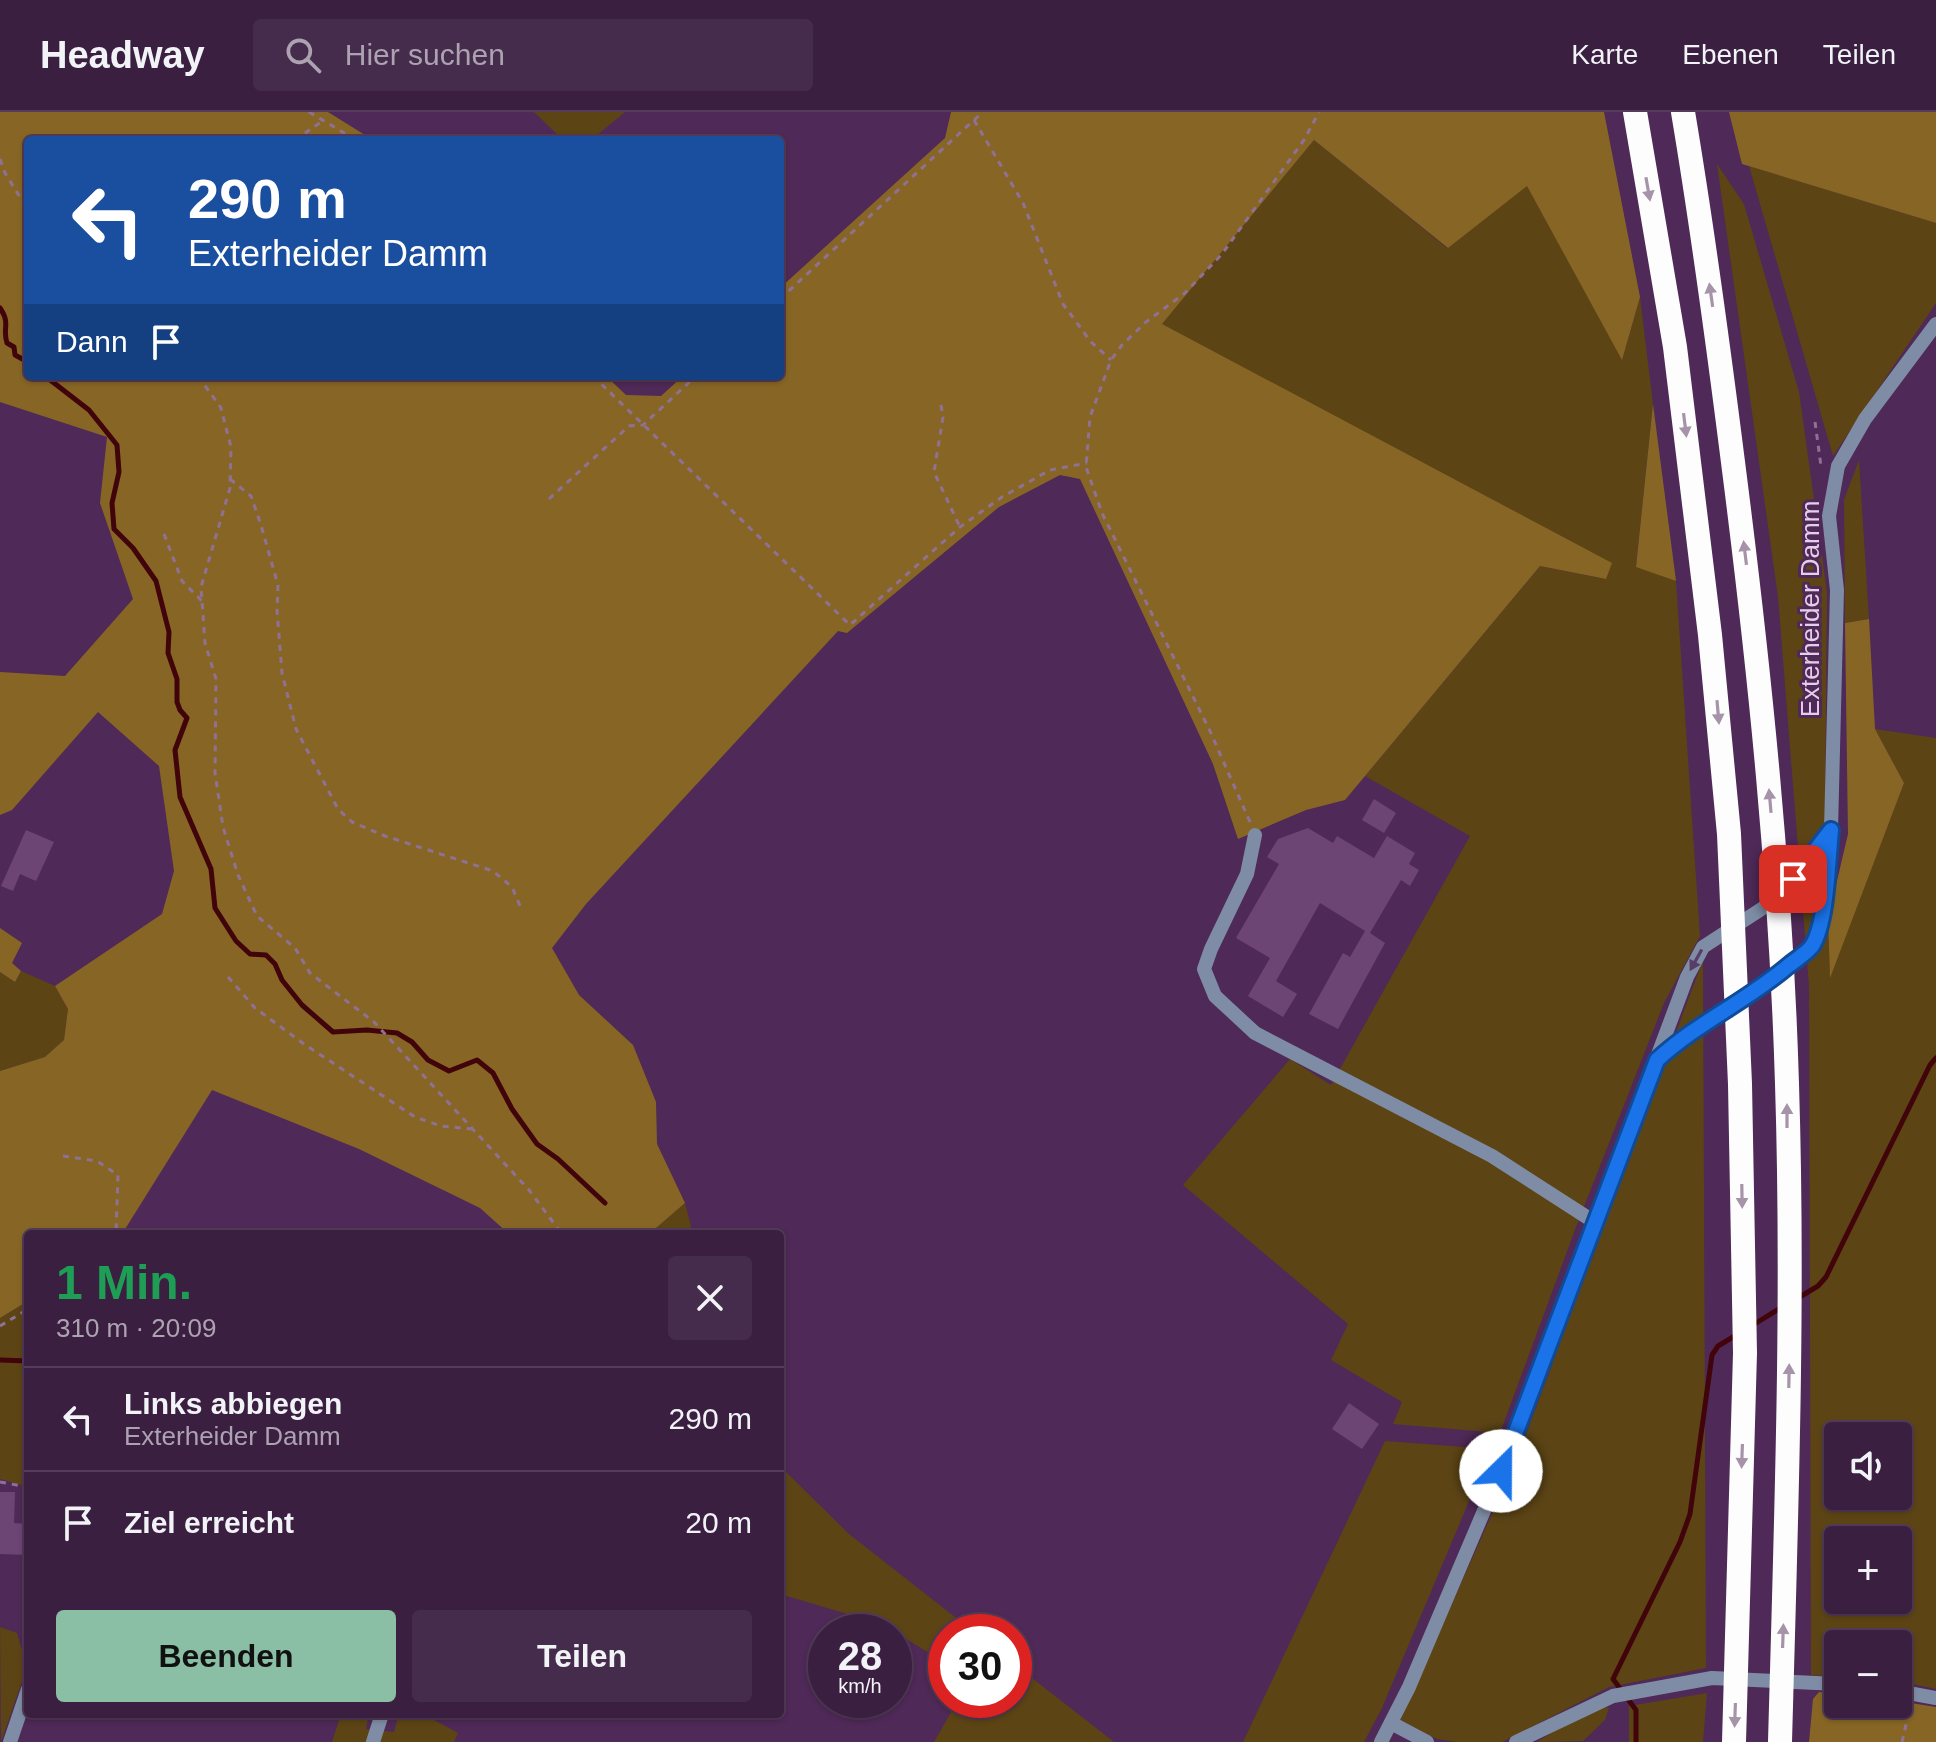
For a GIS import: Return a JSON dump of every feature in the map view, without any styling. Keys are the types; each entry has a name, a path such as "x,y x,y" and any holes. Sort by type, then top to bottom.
{"highway":[{"path":"1635,112 1675,347 1710,635 1729,834 1740,1100 1745,1353 1734,1742"},
{"path":"1683,112 1718,343 1755,630 1772,827 1787,1084 1789,1353 1780,1742"}],"street":[{"name":"Exterheider Damm","path":"1657,1060 1711,1018 1769,983 1812,946 1821,919 1831,830 1837,590 1829,516 1838,466 1865,419 1936,324"},
{"name":"Exterheider Damm","path":"1381,1742 1409,1687 1512,1445 1687,977 1703,947 1763,908 1793,879 1831,830"},
{"path":"1255,835 1247,874 1204,969 1215,996 1255,1033 1492,1156 1596,1223"},
{"path":"1516,1742 1613,1696 1712,1678 1824,1683"},
{"path":"1912,1693 1936,1698"},
{"path":"10,1742 24,1701"},
{"path":"373,1742 381,1718"},
{"path":"1391,1723 1427,1742"}],"path":[{"path":"309,112 350,136"},
{"path":"784,295 983,112"},
{"path":"1255,835 1210,731 1102,513 1087,463 1090,417 1111,360 1122,345 1146,322 1185,293 1222,254 1287,164 1319,112"},
{"path":"301,136 324,120"},
{"path":"974,120 1023,203 1063,304 1091,342 1111,360"},
{"path":"0,159 24,204"},
{"path":"201,380 221,408 231,447 230,479 201,587 205,643 216,679 215,773 223,827 238,875 257,916 295,948 310,973 374,1022 529,1190 559,1230"},
{"path":"597,380 850,625 960,527 1002,497 1050,470 1087,463"},
{"path":"549,499 629,426 643,425 692,380"},
{"path":"941,405 943,417 934,472 960,527"},
{"path":"230,479 251,496 261,525 278,585 282,673 296,729 338,809 352,822 385,836 493,871 512,887 520,906"},
{"path":"164,534 182,581 202,601"},
{"path":"228,977 255,1008 415,1117 441,1126 472,1129"},
{"path":"63,1156 97,1161 118,1175 116,1230"},
{"path":"0,1326 24,1311"},
{"path":"0,1482 24,1486"},
{"path":"1902,1742 1904,1718"}],"shaded area":[{"path":"0,112 328,112 367,136 24,136 24,380 610,380 626,395 661,396 679,380 784,380 784,284 945,138 951,112 1604,112 1640,297 1622,360 1527,186 1448,248 1314,140 1162,324 1612,563 1606,579 1540,566 1345,800 1306,810 1238,839 1213,764 1080,479 1060,475 999,507 847,633 838,631 586,904 552,948 579,995 633,1045 656,1102 657,1144 685,1203 654,1230 505,1230 480,1208 359,1149 212,1090 124,1230 24,1230 24,1303 0,1318 0,1071 45,1057 64,1040 68,1009 55,986 162,914 174,871 159,766 98,712 12,810 0,815 0,672 65,676 133,599 100,503 107,437 0,402"},
{"path":"534,112 625,112 596,136 559,136"},
{"path":"1729,112 1936,112 1936,223 1742,164"},
{"path":"1314,140 1447,248 1527,185 1622,359 1640,297 1653,404 1636,566 1676,581 1700,936 1664,1003 1500,1433 1393,1424 1402,1402 1331,1360 1348,1324 1183,1185 1290,1059 1331,1085 1470,836 1365,776 1540,566 1605,579 1161,325"},
{"path":"1717,164 1744,204 1799,392 1827,592 1825,825 1830,976 1904,783 1875,729 1936,738 1936,1689 1912,1684 1912,1630 1824,1630 1824,1676 1811,1675 1809,986 1778,597"},
{"path":"1749,166 1936,223 1936,303 1833,456"},
{"path":"1653,404 1676,581 1636,567"},
{"path":"1859,460 1869,619 1845,623 1844,500"},
{"path":"1869,619 1875,729 1904,783 1830,978 1828,919 1848,834 1845,623"},
{"path":"0,928 22,943 12,963 21,971 15,982 0,972"},
{"path":"1703,960 1706,1668 1609,1687 1502,1742 1437,1739 1400,1721 1519,1453"},
{"path":"21,971 55,986 68,1009 64,1040 46,1057 0,1071 0,972 15,982"},
{"path":"685,1203 692,1230 654,1230"},
{"path":"24,1303 24,1486 0,1479 0,1318"},
{"path":"1385,1441 1491,1449 1382,1708 1364,1742 1243,1742"},
{"path":"784,1470 849,1534 951,1614 928,1614 928,1652 912,1643 912,1614 847,1614 784,1595"},
{"path":"0,1627 17,1633 24,1657 24,1676 1,1742"},
{"path":"1032,1678 1114,1742 934,1742 948,1718 1032,1718"},
{"path":"1819,1692 1824,1693 1824,1718 1912,1718 1912,1703 1936,1707 1936,1742 1809,1742 1813,1699"},
{"path":"1707,1693 1703,1742 1629,1742 1629,1706"},
{"path":"1609,1708 1605,1720 1583,1741 1537,1742 1582,1714"},
{"path":"340,1718 368,1718 366,1729 394,1732 398,1718 430,1718 458,1733 454,1742 332,1742"}],"building":[{"path":"1374,799 1396,813 1384,833 1362,820"},
{"path":"1308,828 1333,843 1337,836 1374,858 1387,836 1415,853 1409,864 1419,870 1410,886 1401,880 1370,933 1385,943 1338,1029 1309,1014 1343,953 1350,957 1365,931 1320,903 1276,981 1297,994 1283,1017 1248,996 1270,958 1236,938 1279,864 1267,857 1278,839"},
{"path":"26,830 54,842 36,881 20,874 13,891 1,886"},
{"path":"1349,1403 1379,1424 1362,1449 1332,1429"},
{"path":"0,1492 15,1492 14,1523 24,1524 24,1555 0,1554"}],"waterway":[{"path":"0,308 6,322 7,343 14,347 15,355 24,360"},
{"path":"50,380 89,410 117,445 119,472 112,503 114,529 133,548 156,581 169,632 168,653 177,679 177,702 187,718 175,750 180,797 211,869 215,908 236,941 250,954 266,955 302,1005 333,1032 367,1030 397,1033 412,1042 428,1060 449,1071 477,1060 493,1073 512,1109 537,1144 558,1159 605,1203"},
{"path":"1798,1298 1826,1277 1936,1058"},
{"path":"1753,1325 1782,1307"},
{"path":"1636,1742 1636,1710 1613,1679 1680,1542 1690,1514 1712,1355 1718,1346 1738,1334"},
{"path":"0,1360 24,1361"}],"route":[{"path":"1501,1471 1657,1060 1711,1018 1769,983 1812,946 1821,919 1831,830 1793,879"}]}
